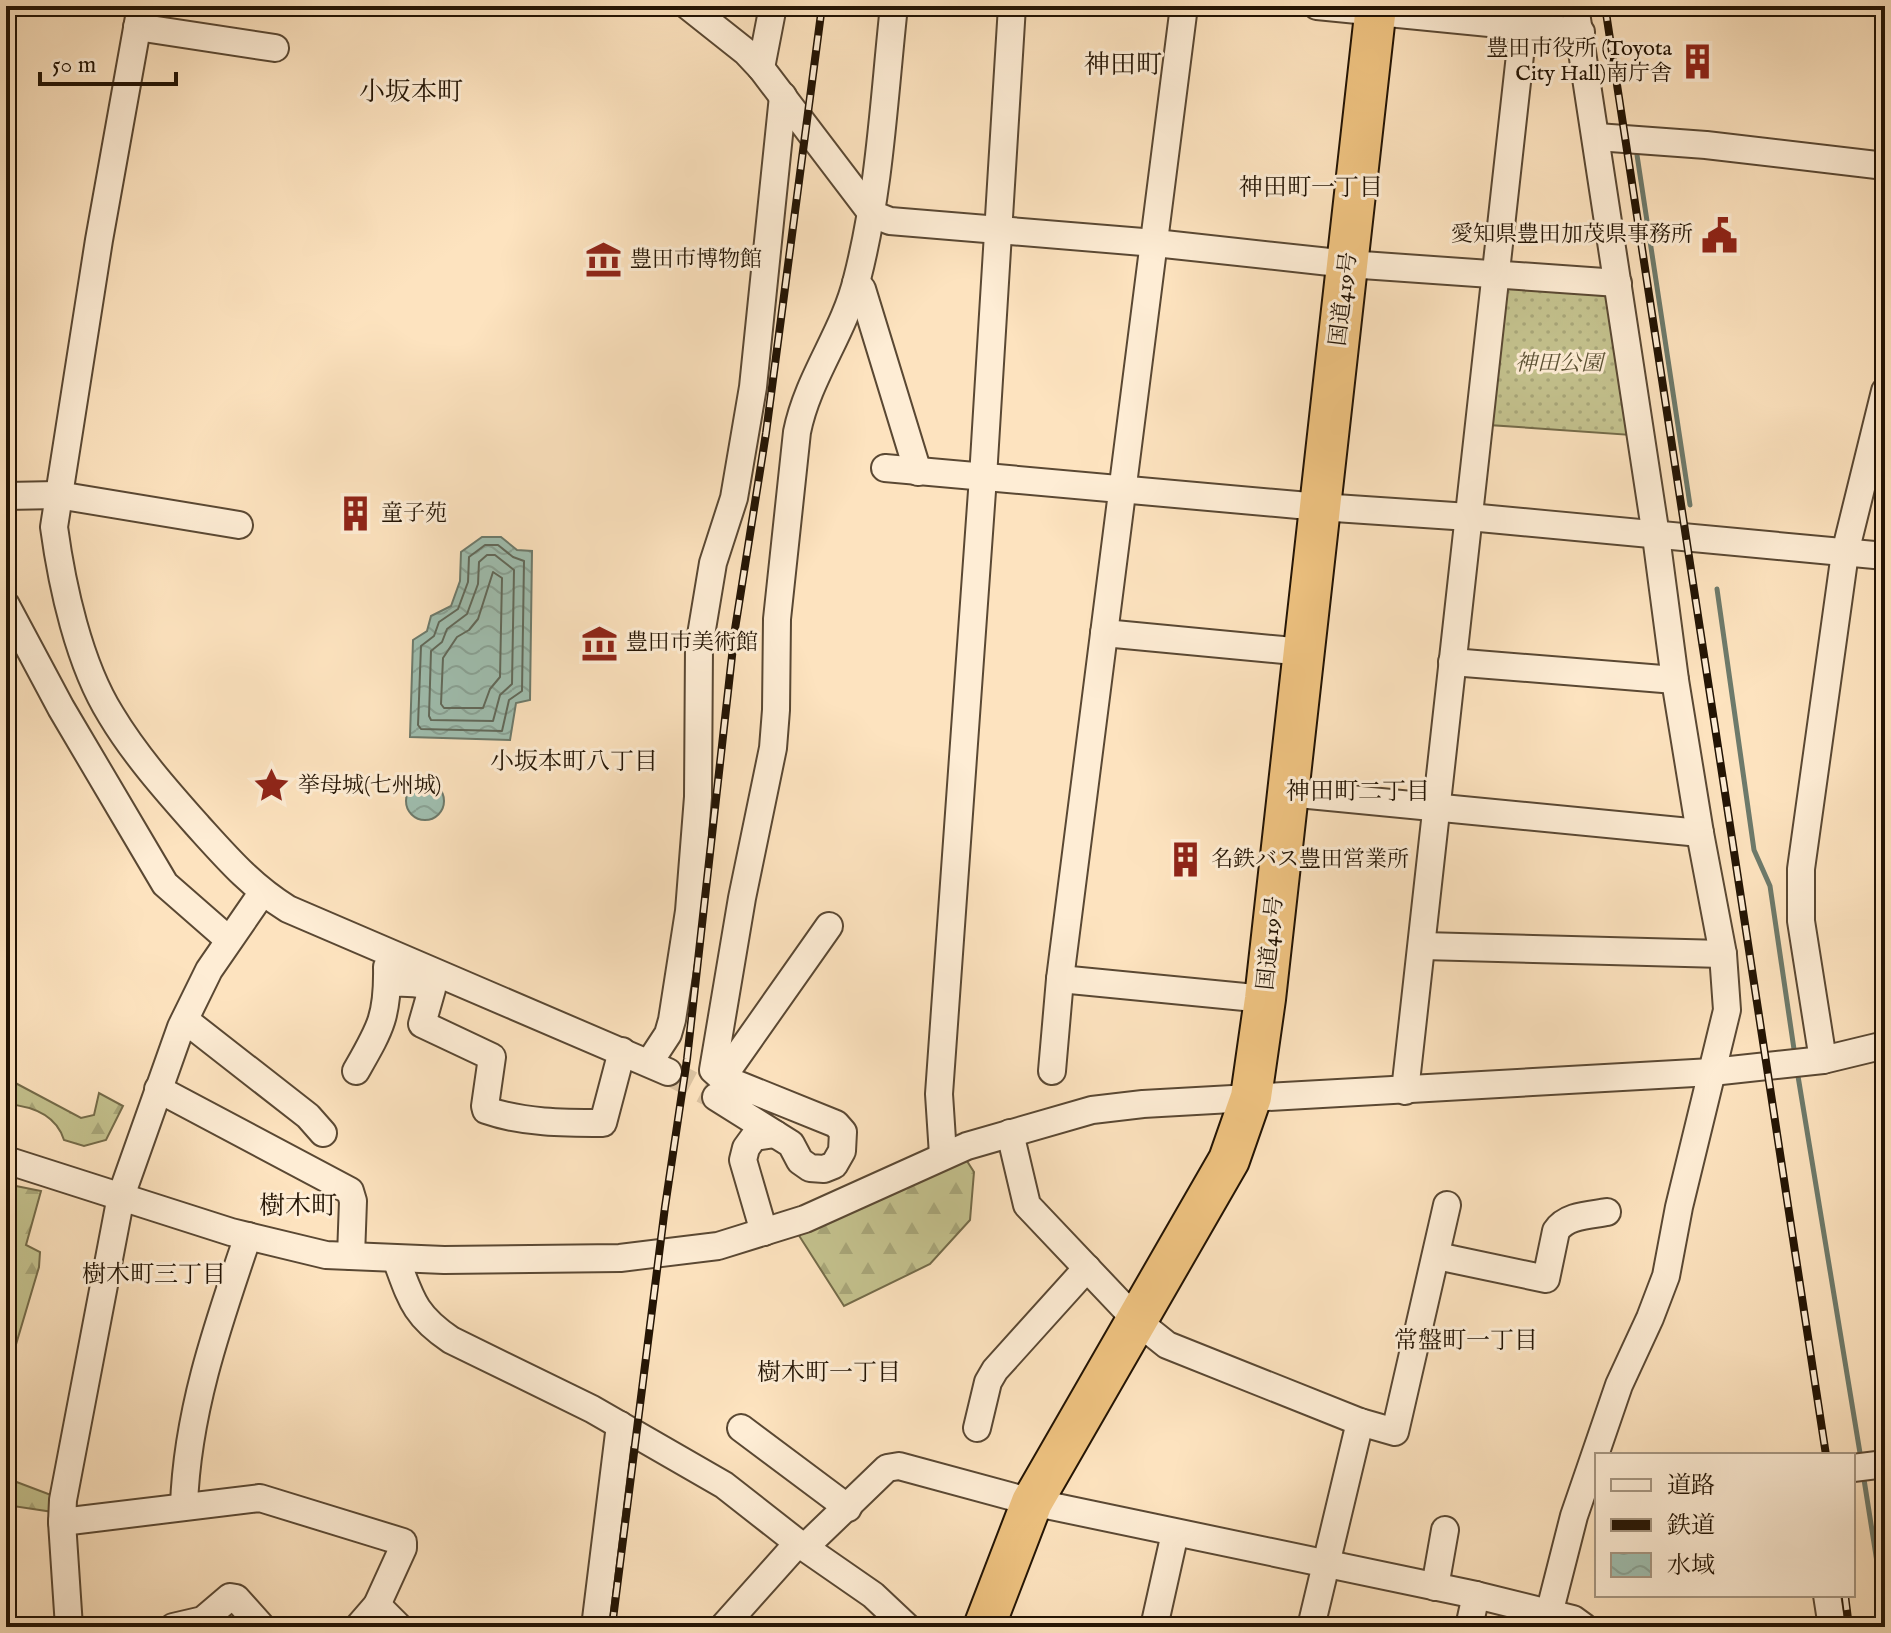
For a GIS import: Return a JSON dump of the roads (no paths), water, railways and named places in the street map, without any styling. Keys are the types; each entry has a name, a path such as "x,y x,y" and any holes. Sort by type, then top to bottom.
{"highway":[{"name":"国道419号","path":"984,1627 1032,1502 1229,1160 1251,1097 1265,999 1376,9"}],"street":[{"path":"688,6 746,52 872,214 890,221 1155,243 1348,264 1618,283"},
{"path":"761,68 773,6"},
{"path":"719,1087 836,1124 843,1132 844,1141 834,1165 824,1169 810,1168 800,1161 791,1144 719,1087 713,1070 742,898 773,748 777,619 797,432 802,405 856,283 872,214 894,6"},
{"path":"943,1155 939,1094 983,477 1012,6"},
{"path":"1052,1071 1060,979 1184,6"},
{"path":"1317,6 1376,9 1523,28 1581,32"},
{"path":"1575,6 1597,137 1675,680 1723,954 1727,1010 1679,1207 1666,1276 1619,1385 1596,1453"},
{"path":"275,48 139,16 54,527 58,559 86,663 109,713 170,795 229,862 262,893 288,909 659,1068 672,1020 689,911 698,797 699,647 713,563 734,498 753,387 783,96"},
{"path":"1405,1091 1523,28"},
{"path":"1597,137 1706,145 1885,166"},
{"path":"856,283 862,289 918,472"},
{"path":"1823,1060 1801,921 1801,869 1845,553 1885,391"},
{"path":"885,468 1885,556"},
{"path":"6,496 58,495 239,525"},
{"path":"6,605 61,708 165,884 229,940"},
{"path":"1104,633 1304,652"},
{"path":"1452,662 1675,680"},
{"path":"1288,793 1700,833"},
{"path":"69,1627 62,1522 66,1484 121,1196 185,1020 209,970 262,893"},
{"path":"719,1087 829,926"},
{"path":"1423,946 1723,954"},
{"path":"356,1071 381,1026 388,997 387,952"},
{"path":"1060,979 1265,999"},
{"path":"387,983 428,986 432,989 422,1024 492,1057 485,1106 486,1110 500,1115 603,1123 622,1051"},
{"path":"185,1020 308,1116 323,1133"},
{"path":"6,1160 248,1236 326,1255 492,1260 635,1257 718,1246 805,1219 943,1155 1092,1110 1251,1097 1712,1072 1823,1060 1885,1045"},
{"path":"158,1089 350,1191 353,1201 351,1256"},
{"path":"1010,1133 1027,1205 1137,1321 1171,1348 1360,1422 1395,1432 1447,1205"},
{"path":"764,1232 743,1160 746,1148 754,1137 775,1134"},
{"path":"1437,1256 1546,1279 1560,1224 1569,1219 1607,1212"},
{"path":"184,1506 185,1469 209,1352 248,1236"},
{"path":"396,1259 415,1308 430,1326 451,1340 620,1425 724,1485 873,1595 907,1627"},
{"path":"977,1428 988,1382 995,1370 1087,1268"},
{"path":"1311,1627 1360,1422"},
{"path":"595,1627 620,1425"},
{"path":"741,1428 848,1508"},
{"path":"1550,1620 1574,1516 1595,1455"},
{"path":"723,1627 802,1545 848,1508 887,1468 899,1466 1032,1502 1476,1595 1550,1620 1573,1619 1584,1627"},
{"path":"62,1522 184,1506 270,1499 403,1542 377,1605 358,1627"},
{"path":"1435,1587 1445,1530"},
{"path":"1154,1627 1175,1533"},
{"path":"1469,1627 1476,1595"},
{"path":"173,1627 203,1620 230,1597 236,1598 262,1627"},
{"path":"1827,1597 1832,1627"},
{"path":"377,1605 399,1627"}],"water":[{"path":"482,537 501,537 517,550 532,551 530,700 516,703 510,740 410,737 413,640 427,631 431,616 451,606 460,581 461,552"},
{"path":"425,782 438,788 444,801 438,814 425,820 412,814 406,801 412,788"}],"waterway":[{"path":"1637,155 1690,505"},
{"path":"1717,589 1754,850 1770,886 1795,1056"},
{"path":"1797,1070 1861,1459"},
{"path":"1863,1473 1885,1613"}],"tunnel":[{"path":"668,1072 716,1097"}],"railway":[{"path":"612,1627 665,1207 687,1059 735,629 766,433 822,6"},
{"path":"1605,6 1826,1453"},
{"path":"1845,1597 1849,1627"}],"place":[{"name":"豊田市役所 (Toyota City Hall)南庁舎","path":"1698,62"},
{"name":"愛知県豊田加茂県事務所","path":"1719,235"},
{"name":"豊田市博物館","path":"604,260"},
{"name":"童子苑","path":"355,514"},
{"name":"豊田市美術館","path":"600,643"},
{"name":"挙母城(七州城)","path":"272,786"},
{"name":"名鉄バス豊田営業所","path":"1185,860"}],"district":[{"name":"神田町","path":"1123,65"},
{"name":"小坂本町","path":"411,92"},
{"name":"神田町一丁目","path":"1311,188"},
{"name":"小坂本町八丁目","path":"574,762"},
{"name":"神田町二丁目","path":"1358,792"},
{"name":"樹木町","path":"298,1206"},
{"name":"樹木町三丁目","path":"154,1275"},
{"name":"常盤町一丁目","path":"1466,1341"},
{"name":"樹木町一丁目","path":"829,1373"}],"park label":[{"name":"神田公園","path":"1559,364"}]}
